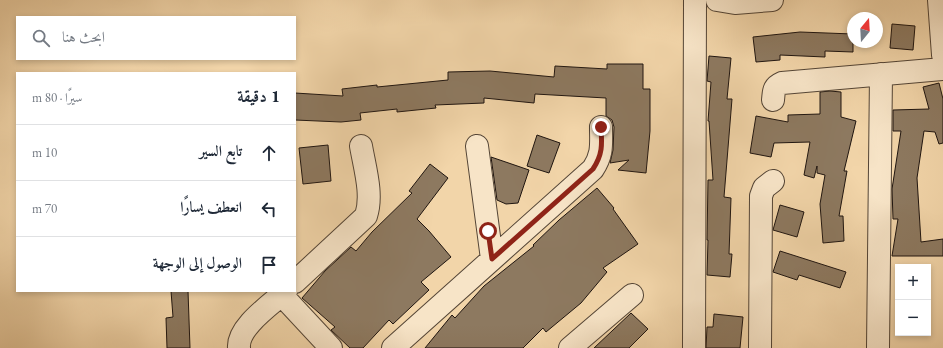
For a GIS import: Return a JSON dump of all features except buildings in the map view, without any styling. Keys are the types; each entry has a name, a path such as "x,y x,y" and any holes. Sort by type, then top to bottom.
{"street":[{"path":"694,348 696,0"},
{"path":"717,0 735,3 772,0"},
{"path":"939,0 943,55"},
{"path":"773,100 774,91 777,86 782,83 943,69"},
{"path":"878,348 881,74"},
{"path":"393,348 593,169 599,159 602,147 601,127"},
{"path":"296,280 366,216 369,208 369,199 361,146"},
{"path":"477,146 492,259"},
{"path":"760,348 761,196 764,188 773,182"},
{"path":"239,348 238,344 244,329 283,292"},
{"path":"287,292 331,348"},
{"path":"570,348 632,295"}],"route":[{"path":"488,231 492,259 593,169 599,159 602,147 601,127"}]}
